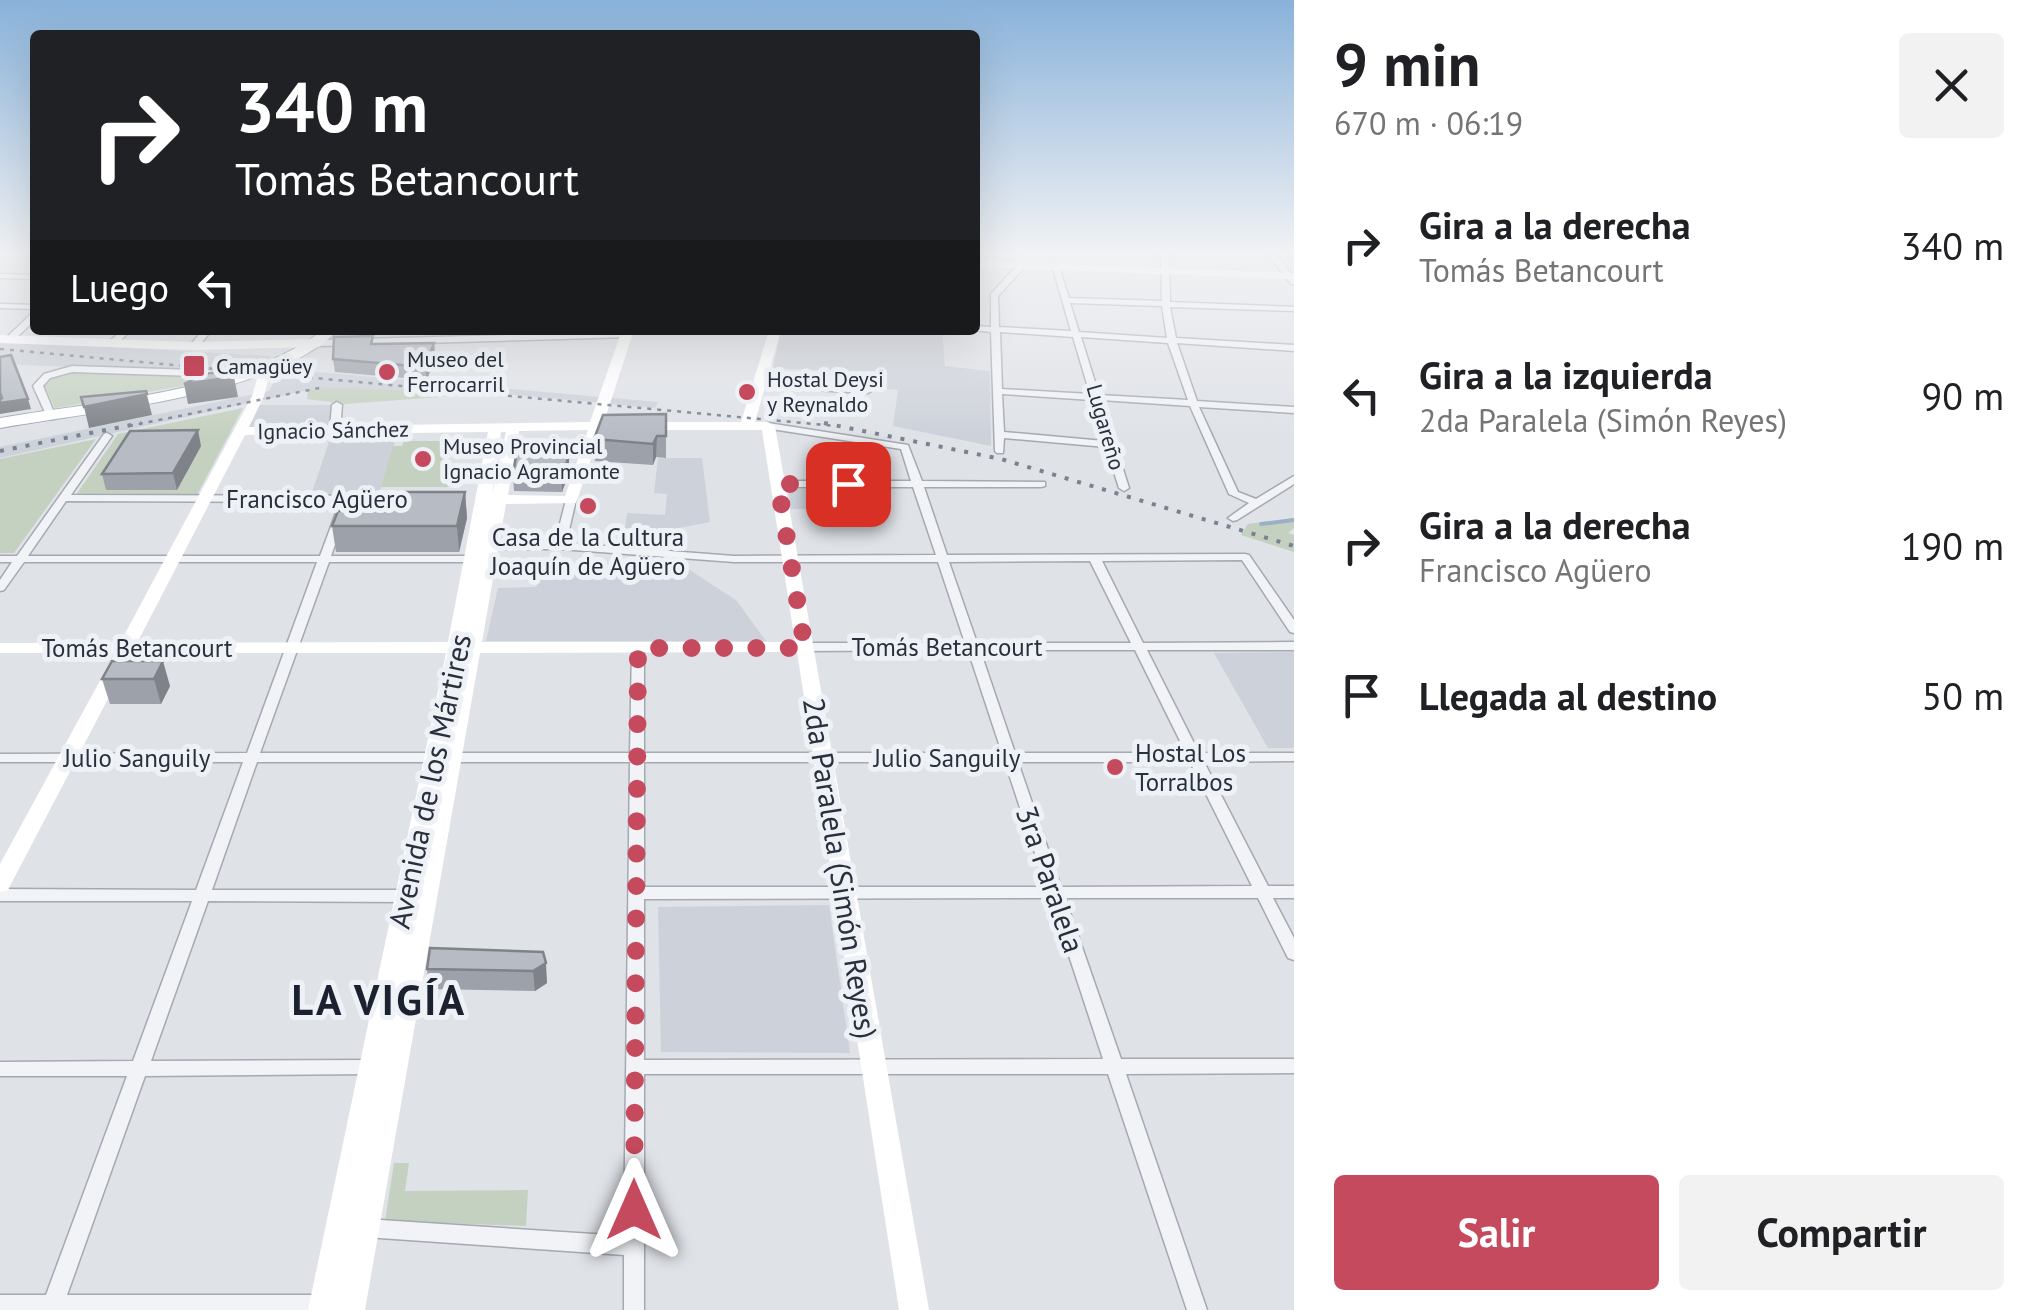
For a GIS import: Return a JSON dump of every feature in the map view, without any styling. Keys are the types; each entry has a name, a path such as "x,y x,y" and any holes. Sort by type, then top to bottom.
{"main road":[{"path":"57,414 258,379 326,339"},
{"path":"0,425 220,378 258,379"}],"street":[{"path":"996,314 1000,452"},
{"name":"Lugareño","path":"1070,314 1124,488"},
{"path":"1168,314 1190,405 1234,494 1233,518 1294,479"},
{"path":"5,339 30,316"},
{"path":"980,328 1294,348"},
{"path":"113,343 121,335"},
{"path":"194,346 204,335"},
{"path":"5,339 194,346 498,335"},
{"path":"560,546 594,426 626,335"},
{"path":"757,425 758,384 773,335"},
{"path":"326,339 328,359"},
{"path":"57,414 38,386 48,376 72,369 220,378"},
{"path":"0,884 206,498 240,431 258,379"},
{"path":"758,384 868,390"},
{"path":"998,391 1294,410"},
{"path":"336,430 337,405"},
{"name":"Ignacio Sánchez","path":"240,431 504,432 594,426 757,425 905,447"},
{"name":"2da Paralela (Simón Reyes)","path":"757,425 778,484 914,1310"},
{"name":"Avenida de los Mártires","path":"324,1307 383,1067 485,554 504,432"},
{"path":"1001,435 1112,444"},
{"path":"0,588 107,436"},
{"name":"3ra Paralela","path":"905,447 1197,1310"},
{"path":"778,484 1041,484"},
{"path":"1234,494 1254,502"},
{"name":"Francisco Agüero","path":"64,498 424,499"},
{"path":"52,1307 346,499"},
{"path":"460,499 571,500"},
{"path":"0,558 324,558 485,554 560,546 707,558 1245,557 1294,628"},
{"path":"1094,557 1294,954"},
{"name":"Tomás Betancourt","path":"0,648 1294,646"},
{"path":"634,1310 638,648"},
{"name":"Julio Sanguily","path":"0,758 1294,757"},
{"path":"636,893 1294,892"},
{"path":"0,895 415,896"},
{"path":"635,1067 1294,1066"},
{"path":"0,1069 383,1067"},
{"name":"Avenida de los Mártires","path":"350,1307 365,1228 383,1067"},
{"path":"365,1228 634,1246"},
{"path":"0,1305 350,1307"}],"shaded area":[{"path":"780,335 942,335 945,366 990,371 991,446 893,426 898,390 866,387 866,373 773,368"},
{"path":"0,341 271,356 261,367 658,402 655,408 494,393 308,390 0,458 0,447 269,391 277,376 0,364"},
{"path":"253,405 337,405 335,430 240,431"},
{"path":"398,432 379,494 311,495 332,433"},
{"path":"658,458 702,458 710,522 679,528 677,537 624,535 627,513 665,515 667,494 654,493"},
{"path":"788,489 851,489 856,509 791,509"},
{"path":"679,563 736,600 766,641 486,641 498,588 536,587 539,579"},
{"path":"1294,652 1294,748 1268,748 1214,653"},
{"path":"829,905 850,1053 661,1052 658,907"}],"green space":[{"path":"72,372 201,375 212,381 55,408 44,385 56,376"},
{"name":"Museo del Ferrocarril","path":"308,390 494,393 345,404 307,399"},
{"path":"243,408 197,495 76,495 118,434"},
{"path":"96,439 14,553 0,553 0,459"},
{"path":"404,441 466,441 463,451 449,451 443,472 461,473 458,487 381,487 393,446 402,446"},
{"path":"1294,518 1294,528 1288,533 1294,535 1294,552 1241,535 1248,524"},
{"path":"394,1163 409,1163 405,1191 528,1190 526,1226 385,1221"}],"building":[{"path":"373,336 371,344 434,343 425,367 333,359 334,337"},
{"path":"11,355 28,399 0,403 0,357"},
{"path":"233,370 234,377 184,384 204,374"},
{"path":"146,391 147,394 84,407 81,397"},
{"path":"666,414 666,436 657,436 653,444 594,439 603,415"},
{"path":"198,430 173,473 102,474 130,431"},
{"path":"516,455 569,456 562,476 513,475"},
{"path":"395,492 465,492 457,526 332,526 338,511 390,511"},
{"path":"112,661 163,661 154,679 102,679"},
{"path":"430,948 543,952 546,963 533,971 427,969"}],"waterway":[{"path":"1261,524 1294,520"}],"railway":[{"path":"0,349 836,426"},
{"path":"129,426 324,387"},
{"path":"0,451 141,423"},
{"path":"824,423 1001,459 1294,546"}],"place":[{"name":"Camagüey","path":"194,366"},
{"name":"Museo del Ferrocarril","path":"387,372"},
{"name":"Hostal Deysi y Reynaldo","path":"747,392"},
{"name":"Museo Provincial Ignacio Agramonte","path":"423,459"},
{"name":"Casa de la Cultura Joaquín de Agüero","path":"588,506"},
{"name":"Hostal Los Torralbos","path":"1115,767"}],"district":[{"name":"LA VIGÍA","path":"379,999"}],"route":[{"path":"634,1210 638,648 805,648 778,484 848,484"}]}
